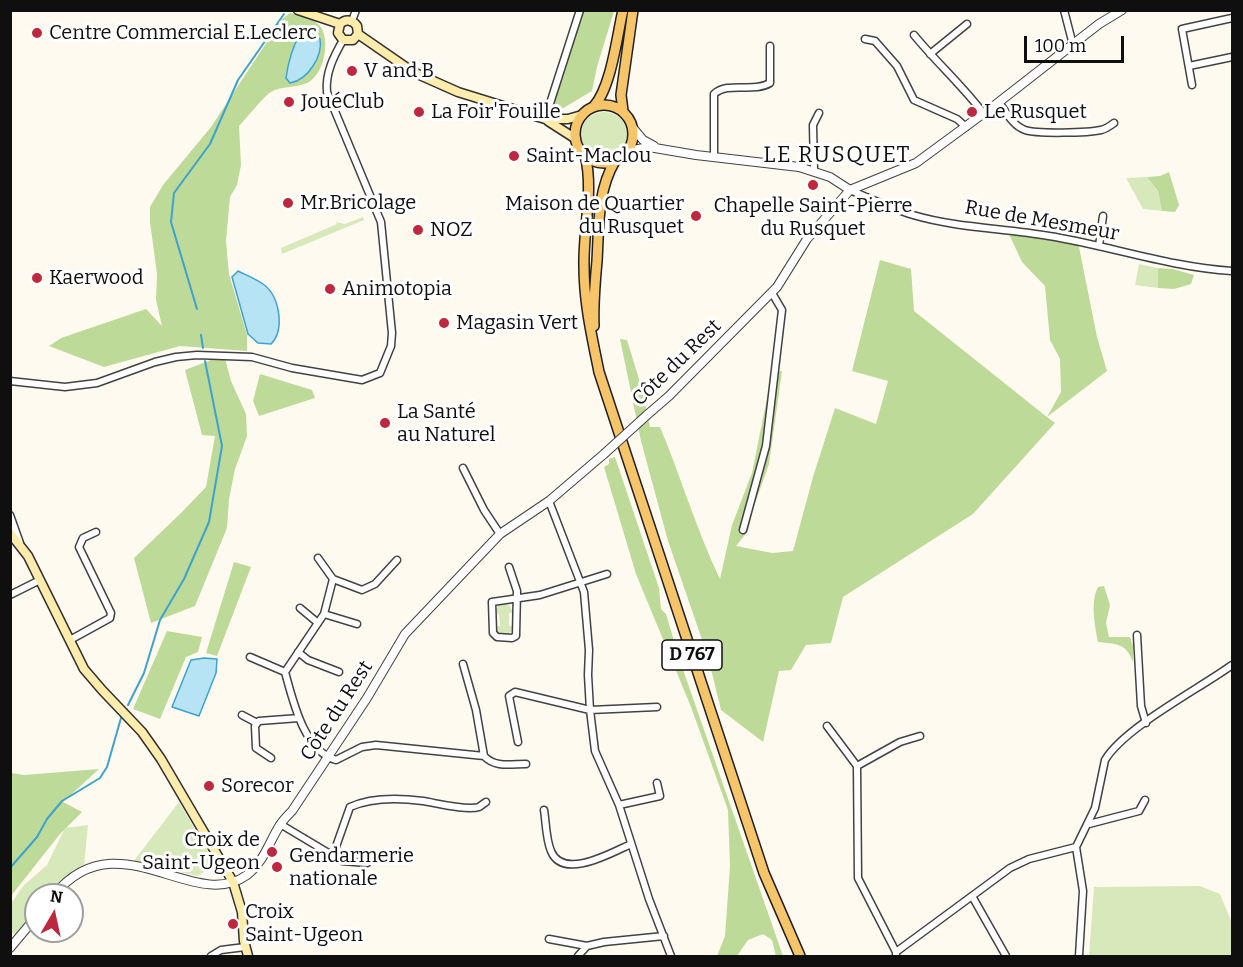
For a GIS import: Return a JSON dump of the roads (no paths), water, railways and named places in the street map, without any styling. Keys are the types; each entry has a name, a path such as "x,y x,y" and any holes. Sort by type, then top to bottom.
{"main road":[{"path":"298,10 340,24"},
{"path":"545,119 568,119 582,115 600,98 606,85 623,10"},
{"path":"623,111 621,95 633,10"},
{"path":"358,34 353,40 343,40 338,33 340,24 346,20 352,21 357,26 358,34 399,64 429,80 458,92 545,119 576,139 585,155 599,162 615,161 628,151 634,138 630,118 623,111 609,105 594,106"},
{"path":"576,139 576,126 582,115"},
{"name":"D 767","path":"585,155 588,183 584,285 589,326 609,406 764,873 800,957"},
{"name":"D 767","path":"595,350 593,303 598,230 604,184 615,161"},
{"path":"10,533 20,544 40,580 84,669 142,732 161,759 233,882 242,912 248,957"}],"street":[{"path":"352,21 356,10"},
{"path":"545,119 579,10"},
{"path":"1064,10 1073,45"},
{"path":"628,151 649,147 814,170 850,190 915,163 984,114 1099,24 1122,10"},
{"path":"1192,85 1182,29 1233,18"},
{"path":"930,54 967,24"},
{"path":"914,34 984,114"},
{"path":"865,39 875,41 897,66 914,100 957,119 966,127"},
{"path":"10,381 65,387 97,383 155,362 197,355 252,357 292,368 362,380 380,373 391,346 392,333 381,222 327,88 335,53 343,40"},
{"path":"714,157 714,94 722,89 762,87 770,84 770,46"},
{"path":"1189,66 1233,57"},
{"path":"999,102 1016,125 1034,132 1089,132 1104,129 1114,123"},
{"path":"814,170 813,125 819,113"},
{"path":"633,128 643,140 661,149"},
{"name":"Rue de Mesmeur","path":"850,190 870,200 915,216 1049,236 1168,263 1233,271"},
{"name":"Côte du Rest","path":"233,882 254,868 271,843 280,824 292,811 367,698 405,634 500,534 549,501 669,396 772,293 807,239 850,190"},
{"path":"1099,246 1103,216"},
{"path":"742,530 766,446 782,309 772,293"},
{"path":"463,468 484,510 500,534"},
{"path":"549,501 584,592 589,650 590,710 595,752 619,806 649,899 671,957"},
{"path":"10,515 20,544"},
{"path":"70,640 110,618 111,613 79,548 83,538 96,532"},
{"path":"318,558 333,579 362,590 375,584 397,560"},
{"path":"509,567 517,591 515,598 516,636 497,637 493,633 492,602 515,598 540,595 607,574"},
{"path":"285,672 324,614 333,579"},
{"path":"10,595 40,580"},
{"path":"300,608 318,623"},
{"path":"324,614 357,624"},
{"path":"1137,635 1141,706 1146,723"},
{"path":"298,652 308,660 339,672"},
{"path":"250,657 285,672 299,718 316,749 327,757 336,760 362,747 376,745 484,756"},
{"path":"463,664 476,710 484,756 488,761 497,765 526,764"},
{"path":"1079,957 1083,891 1076,847 1095,808 1105,760 1123,740 1233,665"},
{"path":"518,742 509,696 515,692 590,710 657,707"},
{"path":"242,715 257,723"},
{"path":"271,758 256,748 255,726 257,723 299,718"},
{"path":"827,726 857,766 858,878 896,954 1010,868 1029,859 1076,847"},
{"path":"857,766 900,742 920,736"},
{"path":"619,806 660,796 657,783"},
{"path":"1089,824 1139,811 1145,800"},
{"path":"333,855 350,807 362,801 422,801 479,807 486,802"},
{"path":"544,810 551,852 558,860 573,865 583,864 632,844"},
{"path":"280,824 333,855 349,862 367,863"},
{"path":"65,883 79,872 99,864 115,863 214,884 233,882"},
{"path":"972,896 1006,957"},
{"path":"10,948 24,931"},
{"path":"549,939 587,946 664,936"},
{"path":"211,957 221,950 245,946"},
{"path":"578,957 587,946"}],"water":[{"path":"312,33 320,39 317,60 303,77 290,83 286,78 295,45 300,34"},
{"path":"238,271 263,284 273,296 279,313 279,322 271,344 258,343 248,334 232,277"},
{"path":"217,659 216,673 199,716 172,707 191,660"}],"waterway":[{"path":"197,309 171,222 174,193 210,144 238,80 284,14"},
{"path":"201,335 203,348"},
{"path":"128,705 144,673 160,620 184,579 209,522 222,446 205,361"},
{"path":"10,868 37,837 47,819 62,801 100,778 107,767 121,718"}],"place":[{"name":"Centre Commercial E.Leclerc","path":"37,33"},
{"name":"V and B","path":"352,71"},
{"name":"JouéClub","path":"289,102"},
{"name":"La Foir'Fouille","path":"419,112"},
{"name":"Le Rusquet","path":"972,112"},
{"name":"Saint-Maclou","path":"514,156"},
{"name":"Chapelle Saint-Pierre du Rusquet","path":"813,185"},
{"name":"Mr.Bricolage","path":"288,203"},
{"name":"Maison de Quartier du Rusquet","path":"696,216"},
{"name":"NOZ","path":"418,230"},
{"name":"Kaerwood","path":"37,278"},
{"name":"Animotopia","path":"330,289"},
{"name":"Magasin Vert","path":"444,323"},
{"name":"La Santé au Naturel","path":"385,423"},
{"name":"Sorecor","path":"209,786"},
{"name":"Croix de Saint-Ugeon","path":"272,852"},
{"name":"Gendarmerie nationale","path":"277,867"},
{"name":"Croix Saint-Ugeon","path":"233,924"}],"district":[{"name":"LE RUSQUET","path":"837,156"}]}
